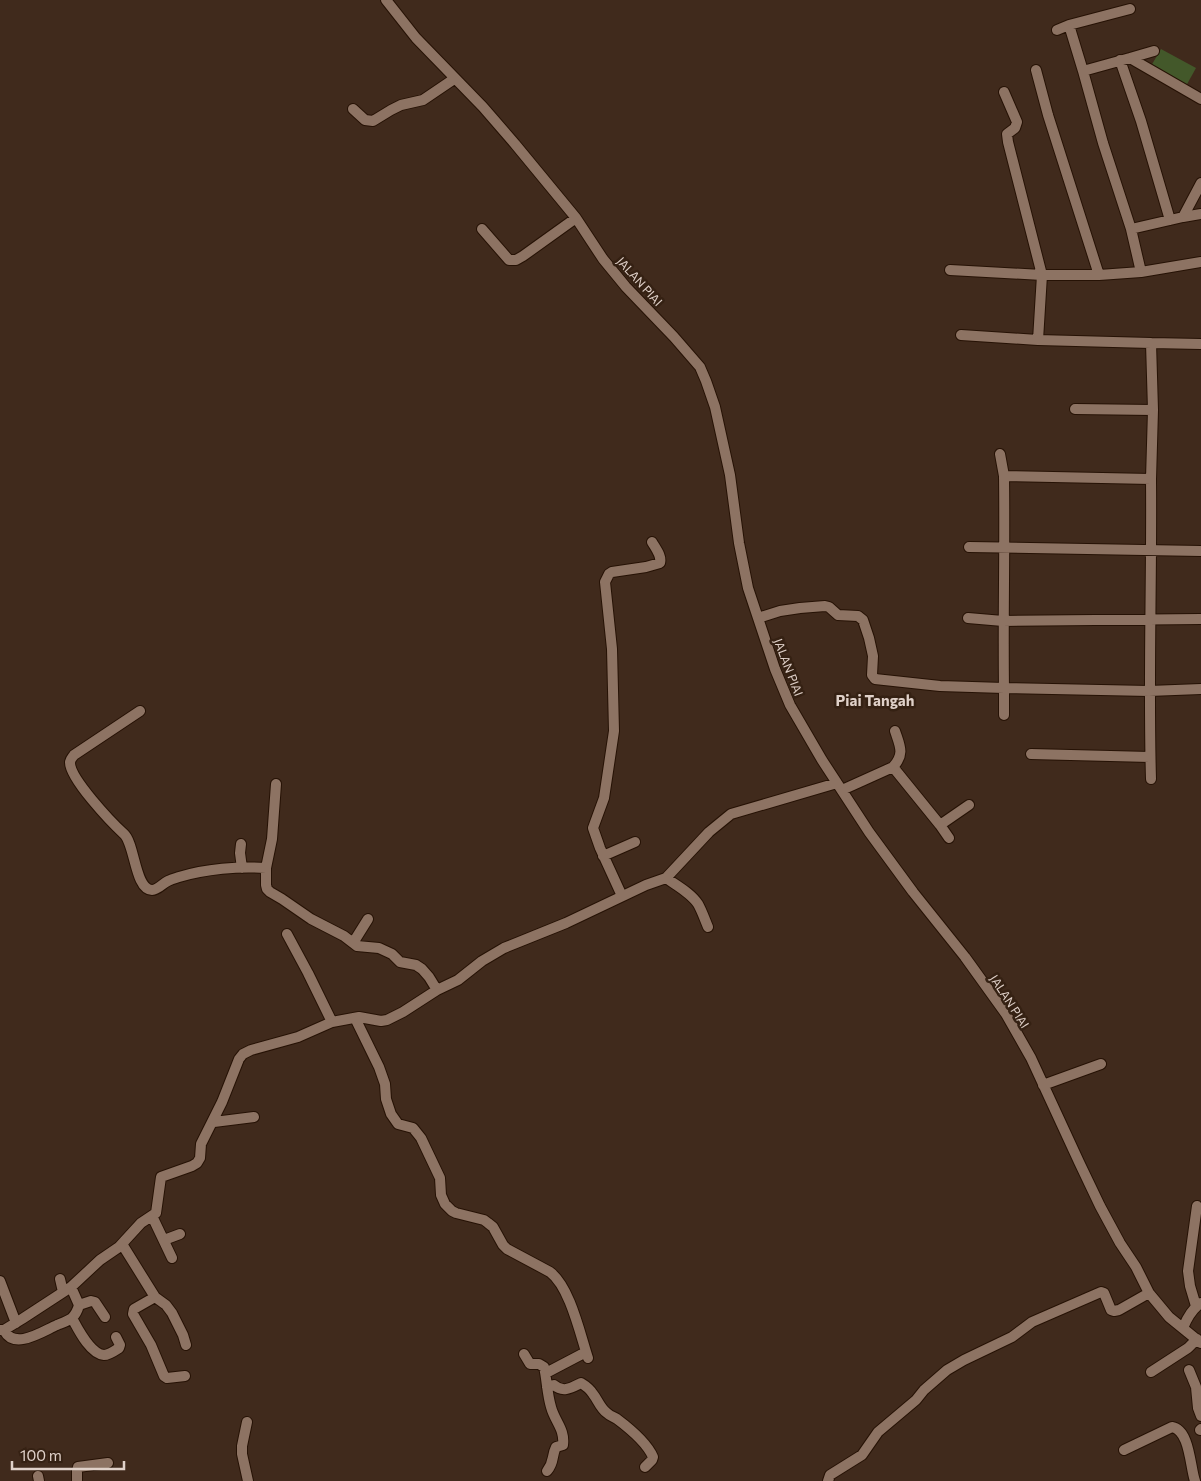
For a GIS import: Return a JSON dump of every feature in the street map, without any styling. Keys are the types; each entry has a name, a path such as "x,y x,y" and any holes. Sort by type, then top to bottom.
{"street":[{"name":"JALAN PIAI","path":"386,0 416,38 483,108 576,218 626,287 700,367 715,407 730,475 744,571 758,618 787,699 859,818 912,892 965,957 1006,1014 1031,1058 1100,1206 1149,1292 1169,1317 1199,1341"},
{"path":"1057,30 1069,25 1130,10"},
{"path":"1069,25 1106,152 1131,229 1141,272"},
{"path":"1083,71 1154,51"},
{"path":"1125,59 1201,99"},
{"path":"1125,59 1170,220"},
{"path":"1036,70 1048,115 1098,275"},
{"path":"353,109 365,120 373,120 401,105 423,100 454,79"},
{"path":"1004,92 1017,122 1016,128 1007,134 1008,142 1042,275 1038,340"},
{"path":"1183,217 1201,183"},
{"path":"1131,229 1201,214"},
{"path":"482,230 509,260 513,260 523,256 576,218"},
{"path":"950,270 1042,275 1098,275 1141,272 1201,262"},
{"path":"960,335 1038,340 1201,344"},
{"path":"1151,343 1152,551 1149,691 1151,780"},
{"path":"1075,409 1152,410"},
{"path":"1000,454 1004,476 1004,715"},
{"path":"1004,476 1151,479"},
{"path":"622,896 603,856 593,828 604,798 614,731 612,649 606,582 609,574 612,572 660,563 661,559 652,542"},
{"path":"969,547 1201,551"},
{"path":"758,618 787,610 827,606 838,615 858,616 862,620 869,638 873,656 872,675 875,679 940,686 1004,688 1149,691 1201,689"},
{"path":"968,618 1003,622 1201,619"},
{"path":"140,711 74,755 70,765 96,805 128,839 137,871 146,888 157,889 168,881 198,872 266,868"},
{"path":"2,1330 67,1290 100,1260 122,1244 141,1223 156,1213 161,1177 197,1163 200,1158 201,1144 214,1122 239,1059 243,1054 298,1037 332,1022 355,1018 387,1020 437,990 458,980 482,961 504,948 566,923 646,885 666,878 708,832 730,814 840,787 893,767 901,754 896,731"},
{"path":"1030,754 1150,757"},
{"path":"893,767 949,838"},
{"path":"276,784 272,839 266,868 266,885 270,892 311,919 344,936 357,946 379,948 392,954 400,962 416,965 429,976 437,990"},
{"path":"940,825 969,805"},
{"path":"603,856 635,842"},
{"path":"241,844 242,868"},
{"path":"666,878 698,904 708,927"},
{"path":"353,943 368,919"},
{"path":"287,934 332,1022"},
{"path":"355,1018 379,1067 385,1084 386,1099 391,1114 398,1124 413,1128 421,1138 440,1178 441,1195 445,1204 456,1213 484,1220 493,1227 507,1249 550,1272 562,1284 569,1299 587,1355 546,1373"},
{"path":"1043,1085 1101,1064"},
{"path":"214,1122 254,1117"},
{"path":"1183,1328 1188,1317 1199,1304 1190,1286 1188,1271 1198,1206"},
{"path":"152,1216 172,1258"},
{"path":"164,1240 180,1234"},
{"path":"122,1244 155,1297 166,1305 172,1313 183,1334 186,1345"},
{"path":"60,1279 79,1305"},
{"path":"0,1281 16,1323"},
{"path":"828,1481 830,1474 862,1455 878,1432 916,1400 924,1390 947,1370 1012,1337 1032,1322 1101,1292 1104,1293 1111,1310 1114,1311 1119,1310 1149,1292"},
{"path":"155,1297 134,1309 134,1314 151,1345 164,1376 167,1378 185,1376"},
{"path":"2,1330 11,1338 21,1339 43,1332 72,1318 79,1305 91,1301 95,1302 105,1317"},
{"path":"72,1318 92,1348 103,1354 119,1348 120,1345 116,1338"},
{"path":"1151,1372 1199,1341"},
{"path":"524,1354 530,1364 539,1364 544,1367 550,1406 564,1438 563,1445 556,1447 552,1465 547,1471"},
{"path":"1189,1370 1196,1387 1198,1408 1201,1416"},
{"path":"547,1387 554,1385 559,1389 569,1390 581,1383 588,1388 607,1414 629,1429 650,1450 653,1457 645,1467"},
{"path":"247,1422 242,1454 248,1481"},
{"path":"1124,1450 1175,1427 1179,1429 1184,1438 1195,1481"},
{"path":"77,1481 78,1467 108,1463"}],"green space":[{"path":"1161,49 1196,68 1186,86 1151,66"}],"district":[{"name":"Piai Tangah","path":"875,700"}]}
